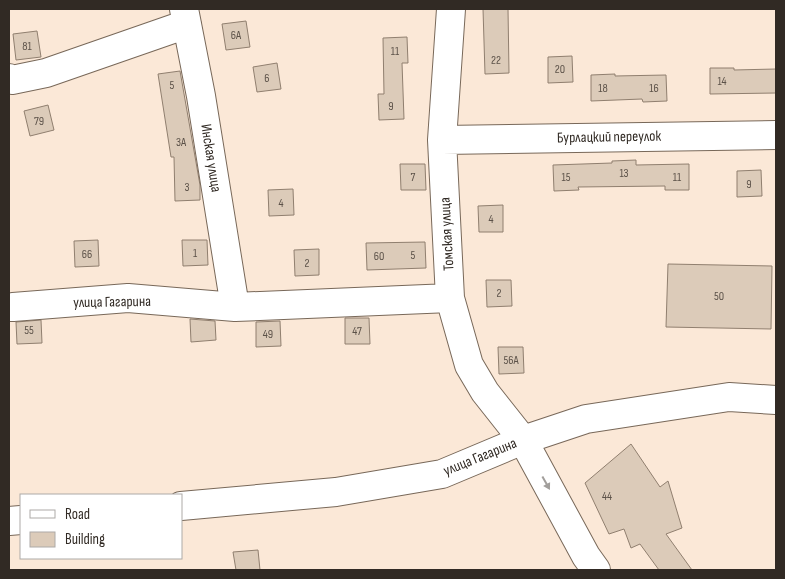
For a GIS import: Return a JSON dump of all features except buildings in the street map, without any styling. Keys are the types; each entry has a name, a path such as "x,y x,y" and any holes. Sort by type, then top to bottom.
{"street":[{"name":"Томская улица","path":"451,9 442,140 450,298 469,365 485,392 523,440 586,556 596,570"},
{"path":"9,78 12,80 46,74 185,16"},
{"name":"Инская улица","path":"185,16 235,307"},
{"name":"Бурлацкий переулок","path":"442,140 776,135"},
{"name":"улица Гагарина","path":"13,307 128,298 235,307 450,298"},
{"name":"улица Гагарина","path":"182,506 336,492 442,474 523,440 586,419 729,397 776,400"}]}
